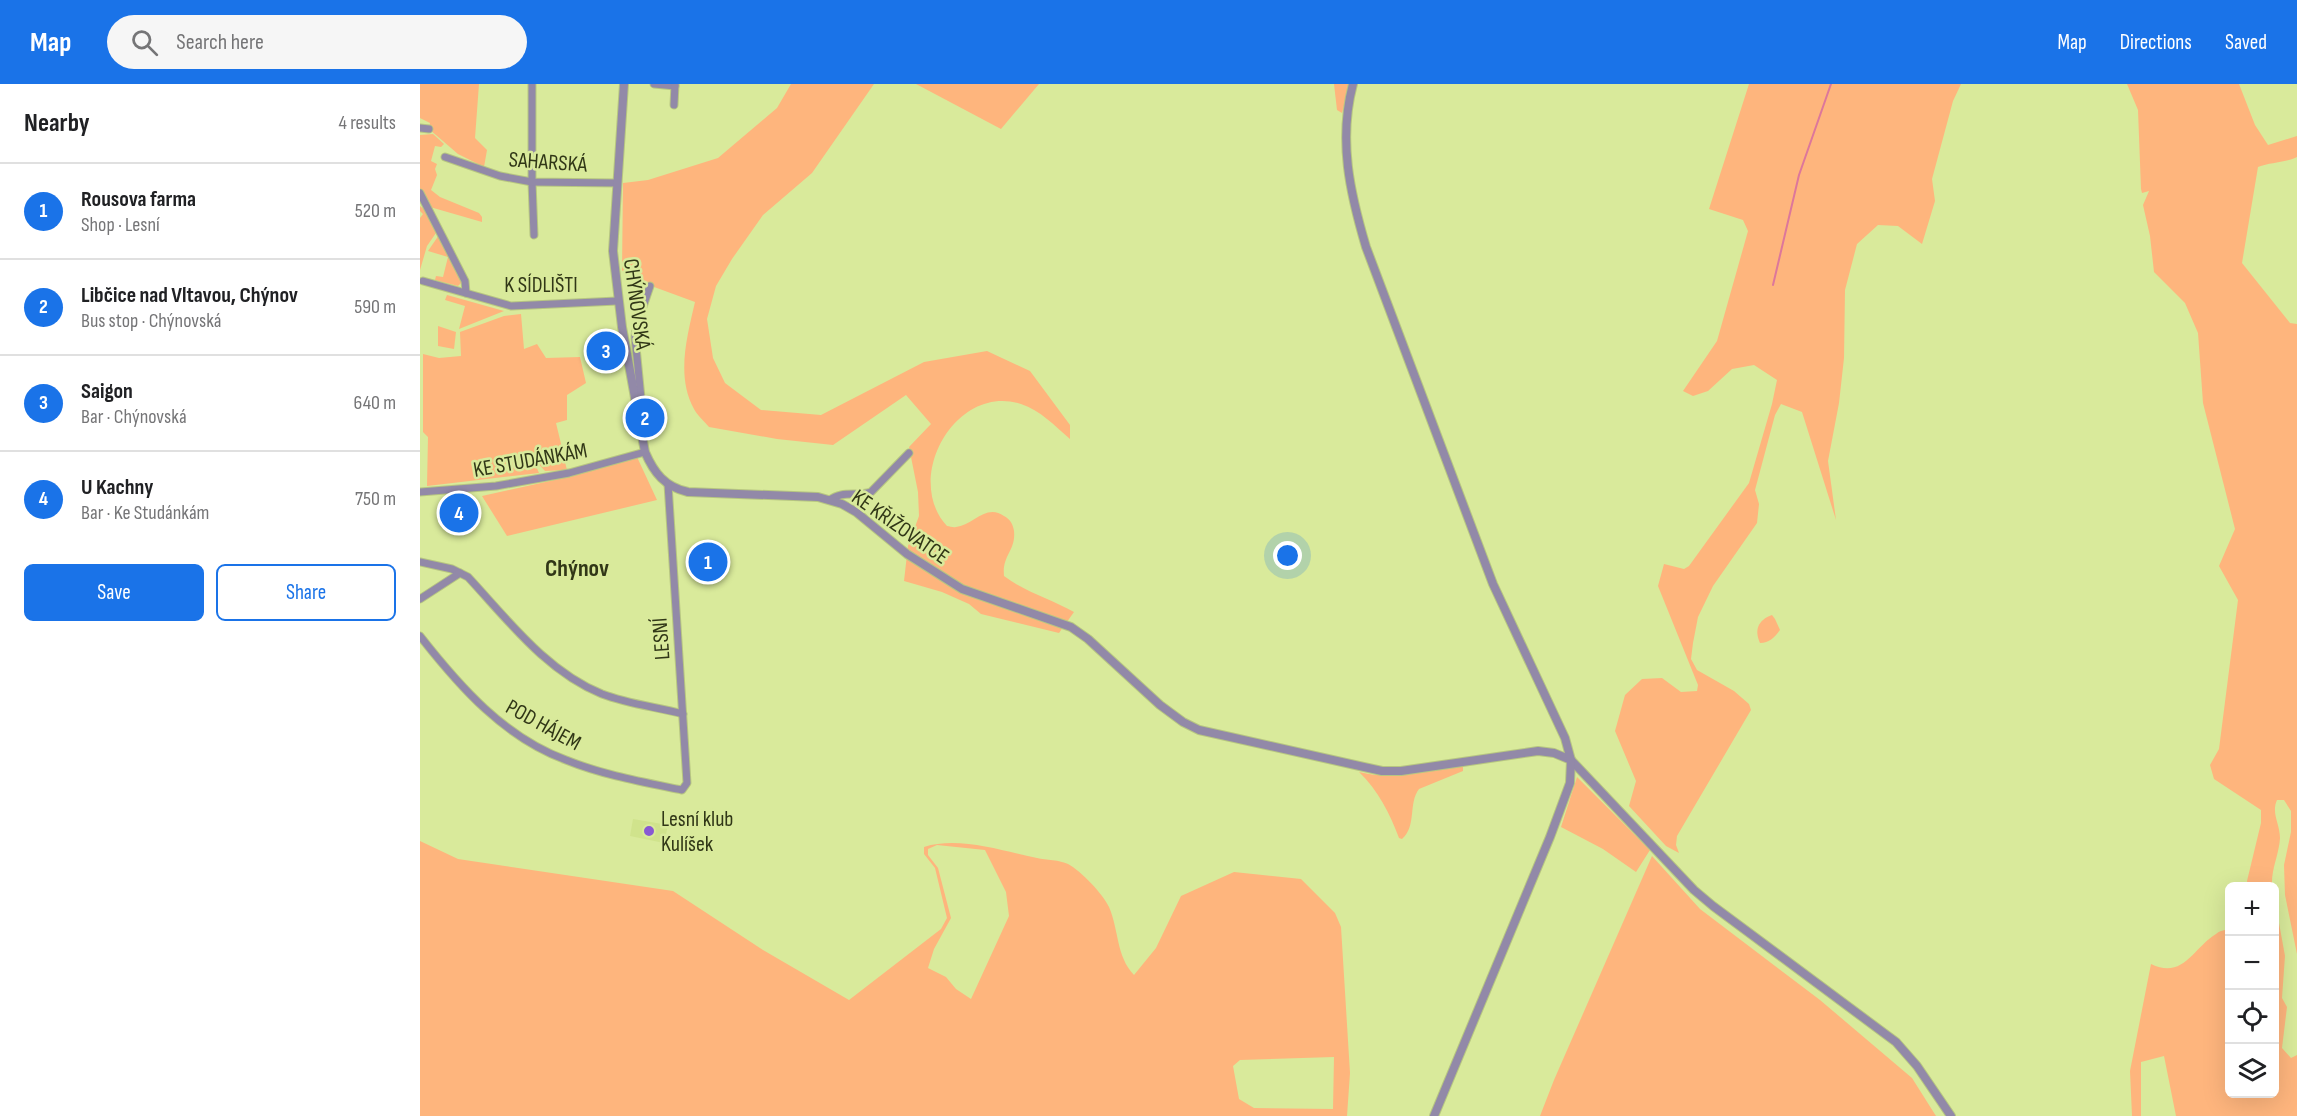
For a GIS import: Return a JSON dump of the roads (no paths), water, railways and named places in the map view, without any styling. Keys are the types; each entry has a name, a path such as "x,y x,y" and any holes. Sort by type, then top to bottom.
{"street":[{"path":"532,84 534,235"},
{"name":"CHÝNOVSKÁ","path":"624,84 613,251 617,301 645,452 656,473 668,484"},
{"path":"654,84 675,85 674,105"},
{"path":"1353,84 1345,130 1346,150 1352,194 1366,247 1493,584 1565,738 1571,760 1570,783 1550,837 1434,1116"},
{"path":"420,128 429,129"},
{"name":"SAHARSKÁ","path":"445,157 500,176 532,182 616,183"},
{"path":"420,193 465,281 466,293"},
{"name":"K SÍDLIŠTI","path":"423,281 511,306 617,301"},
{"path":"636,404 641,398 636,327 650,286"},
{"name":"KE STUDÁNKÁM","path":"420,492 496,486 569,473 645,452"},
{"path":"830,500 841,494 864,495 871,492 909,453"},
{"name":"KE KŘIŽOVATCE","path":"668,484 688,492 815,497 849,507 907,554 962,589 1071,627 1088,639 1160,705 1182,722 1209,733 1382,771 1401,771 1538,751 1554,753 1571,760"},
{"name":"LESNÍ","path":"668,484 687,783 682,790"},
{"path":"420,562 468,577 538,653 581,683 617,699 683,714"},
{"path":"420,599 459,573"},
{"name":"POD HÁJEM","path":"420,636 447,671 490,715 513,732 565,760 624,778 682,790"},
{"path":"1571,760 1694,890 1896,1042 1917,1066 1951,1116"}],"waterway":[{"path":"1773,285 1799,175 1831,84"}],"place":[{"name":"Saigon","path":"606,351"},
{"name":"Libčice nad Vltavou, Chýnov","path":"645,418"},
{"name":"U Kachny","path":"459,513"},
{"name":"Rousova farma","path":"708,562"},
{"name":"Lesní klub Kulíšek","path":"649,831"}],"district":[{"name":"Chýnov","path":"577,568"}]}
